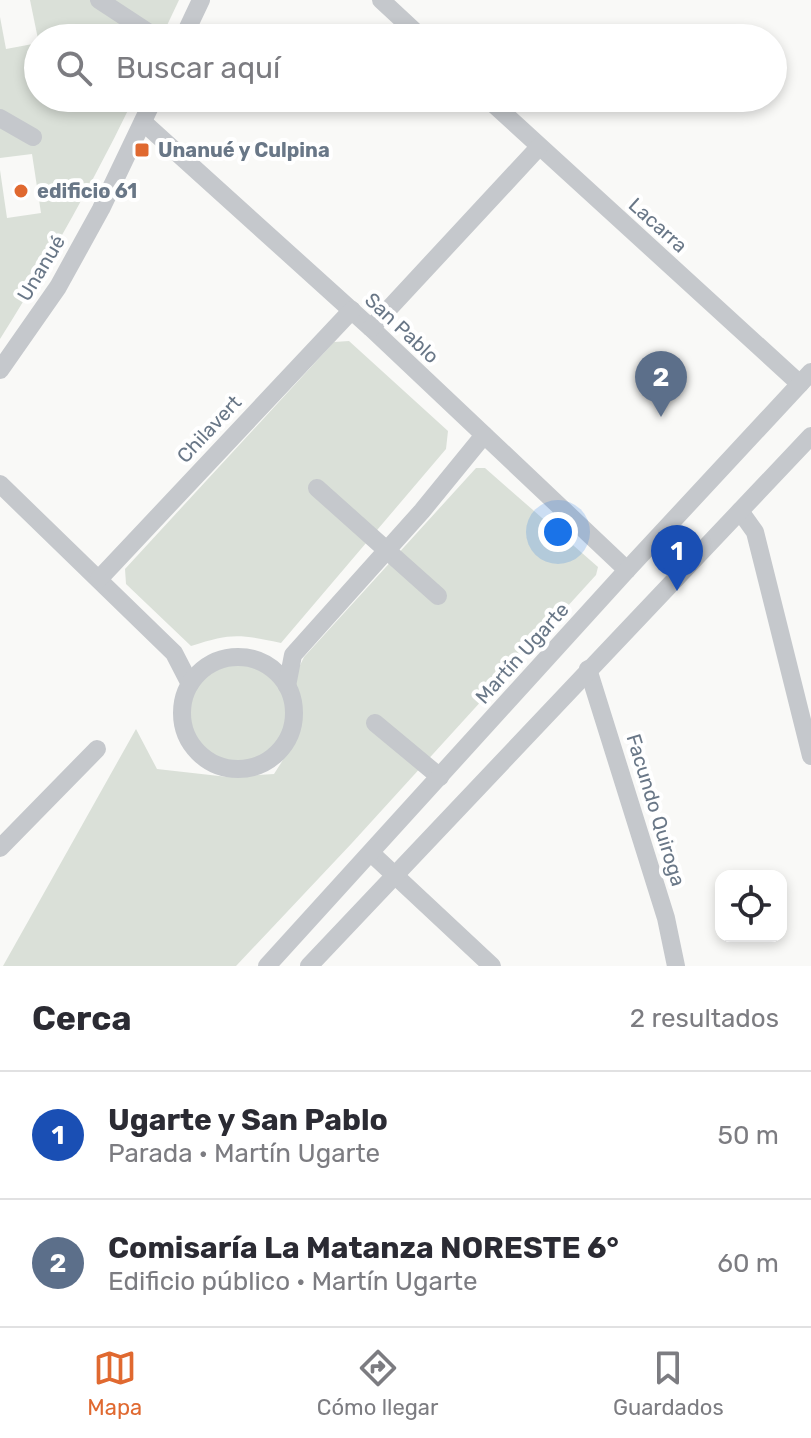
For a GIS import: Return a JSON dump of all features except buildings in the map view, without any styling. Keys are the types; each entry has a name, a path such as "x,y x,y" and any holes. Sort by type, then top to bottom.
{"street":[{"path":"99,0 136,24"},
{"path":"190,24 201,0"},
{"path":"381,0 407,24"},
{"name":"Unanué","path":"0,370 58,287 101,209 148,112"},
{"name":"Lacarra","path":"502,112 806,378"},
{"path":"0,118 33,137"},
{"name":"San Pablo","path":"143,122 352,310 627,570"},
{"path":"371,328 539,147"},
{"name":"Chilavert","path":"99,579 352,310"},
{"name":"Martín Ugarte","path":"267,966 806,378"},
{"path":"287,686 293,655 422,511 484,435"},
{"path":"309,966 811,436"},
{"path":"0,484 174,653 190,684"},
{"path":"317,488 438,596"},
{"path":"740,511 755,532 811,756"},
{"path":"174,653 224,659"},
{"path":"257,660 274,670 287,686 293,701 291,734 282,749 254,767 238,769 221,766 206,759 186,733 182,717 190,684 204,668 224,659 279,659 293,655"},
{"name":"Facundo Quiroga","path":"588,669 666,918 676,966"},
{"path":"375,723 440,777"},
{"path":"0,848 97,749"},
{"path":"371,853 492,966"}],"shaded area":[{"path":"30,0 179,0 168,24 35,24"},
{"path":"0,17 6,49 24,46 24,112 127,112 70,220 0,339 0,170 7,218 41,213 32,154 0,158"},
{"path":"349,341 448,431 446,449 281,643 235,636 191,646 126,584 125,569 334,342"},
{"path":"476,468 485,468 598,567 596,575 236,966 3,966 136,729 157,769 228,777 274,774 297,731 299,709 292,682 304,657"},
{"path":"237,662 257,666 274,677 285,694 289,714 285,734 274,751 257,762 237,766 217,762 200,751 189,734 185,714 189,694 200,677 217,666"}],"place":[{"name":"Unanué y Culpina","path":"142,150"},
{"name":"edificio 61","path":"21,191"},
{"name":"Comisaría La Matanza NORESTE 6°","path":"661,417"},
{"name":"Ugarte y San Pablo","path":"677,591"}]}
